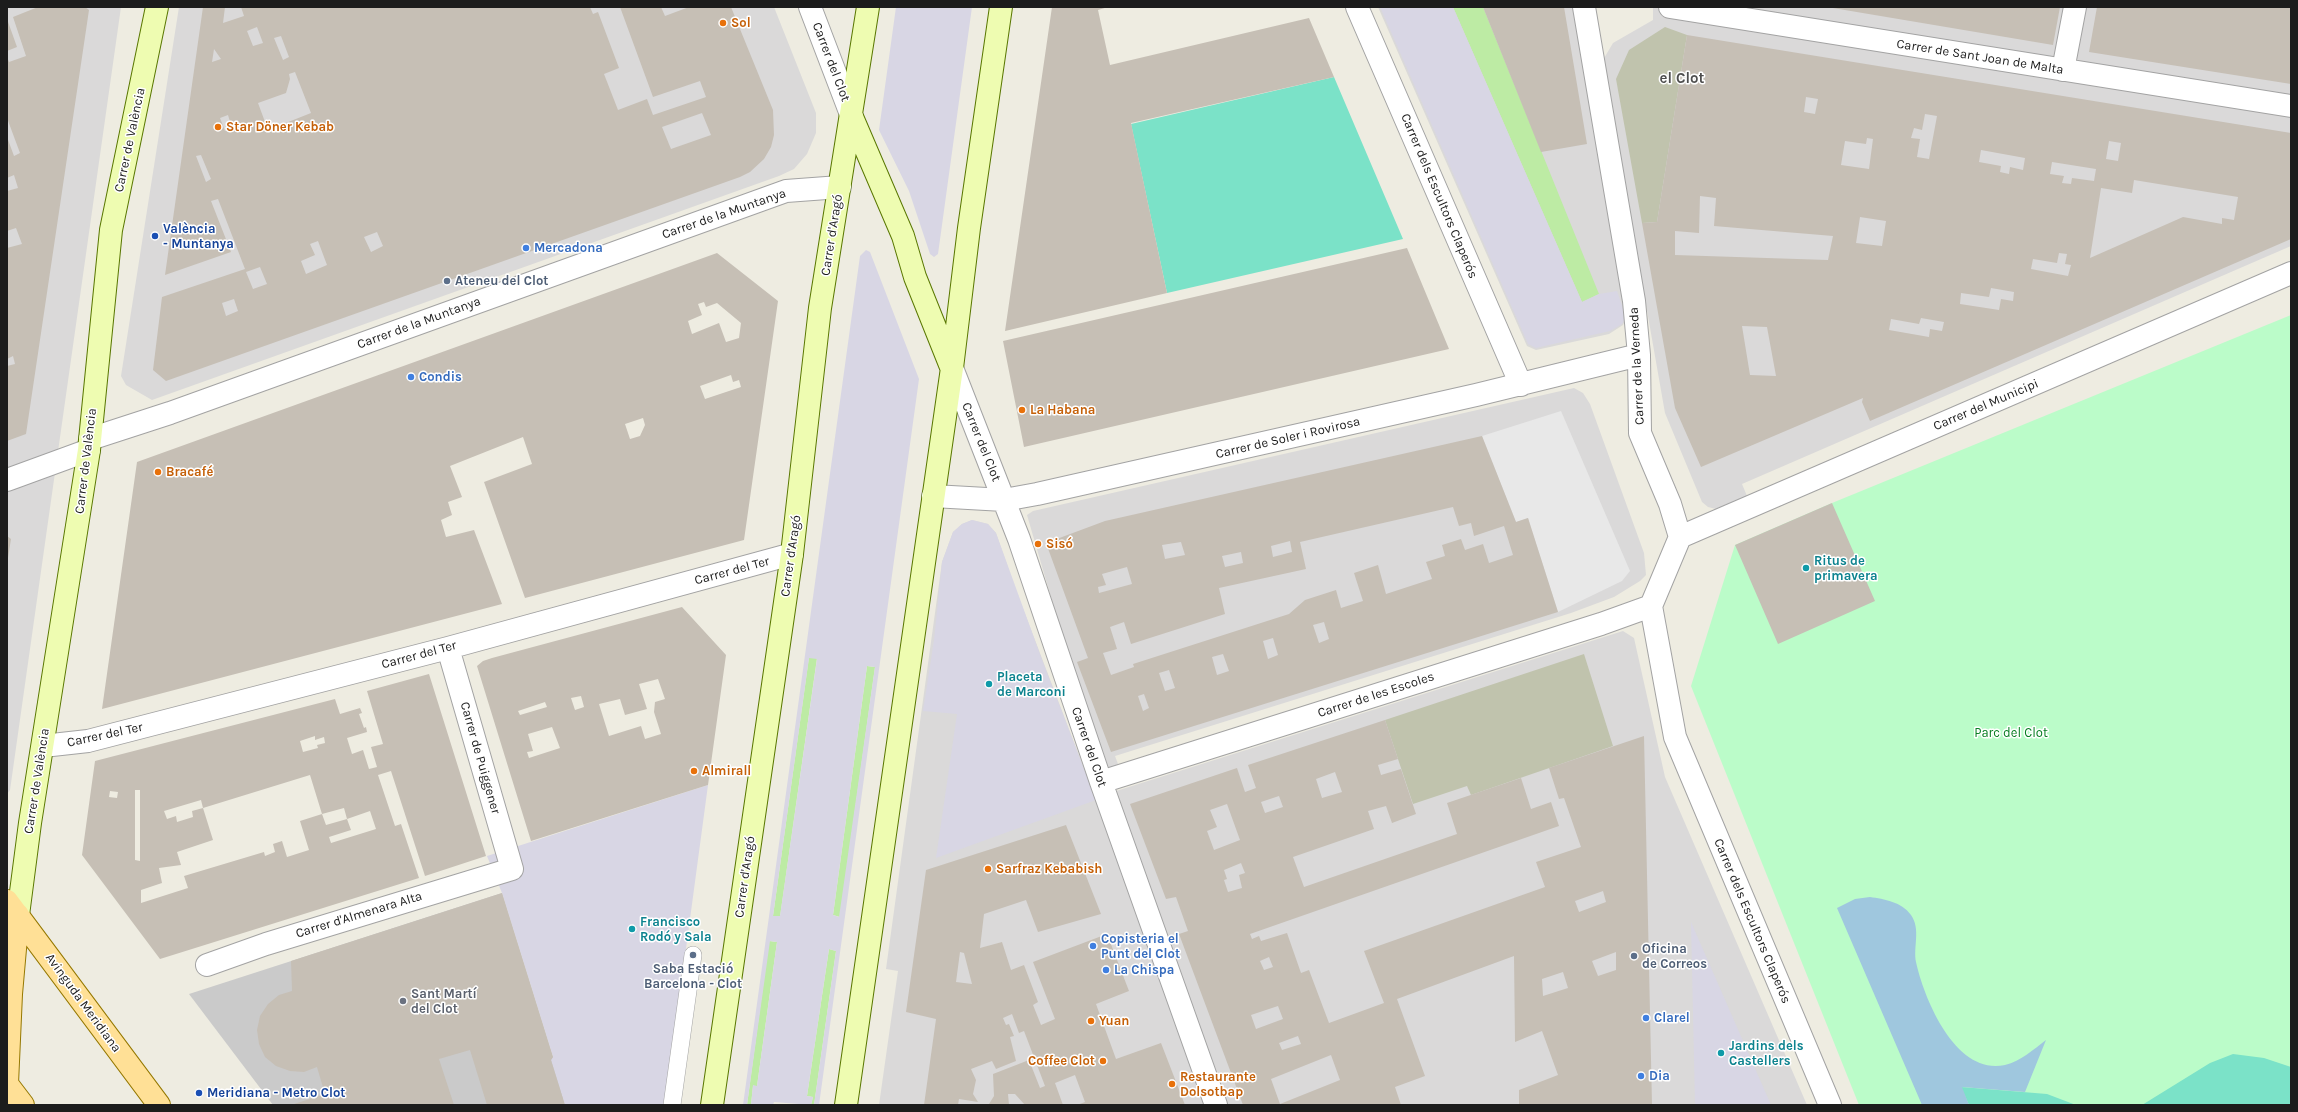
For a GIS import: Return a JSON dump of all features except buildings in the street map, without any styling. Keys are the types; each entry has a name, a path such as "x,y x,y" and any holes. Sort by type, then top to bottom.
{"main road":[{"path":"12,908 11,994 7,1085 23,1105"},
{"name":"Avinguda Meridiana","path":"12,908 159,1105"}],"street":[{"name":"Carrer de València","path":"12,908 44,746 90,444 111,230 157,7"},
{"name":"Carrer del Clot","path":"810,7 852,117"},
{"name":"Carrer d'Aragó","path":"712,1105 792,554 820,308 852,117 868,7"},
{"path":"846,1105 952,368 969,228 1001,7"},
{"name":"Carrer dels Escultors Claperós","path":"1357,7 1521,385"},
{"name":"Carrer de la Verneda","path":"1584,7 1634,300 1639,355 1640,433 1670,504 1680,537"},
{"name":"Carrer de Sant Joan de Malta","path":"1670,7 2291,106"},
{"path":"2063,70 2076,7"},
{"path":"852,117 902,236 920,291 952,368"},
{"name":"Carrer de la Muntanya","path":"7,480 90,444 177,410 786,191 840,187"},
{"name":"Carrer del Municipi","path":"1680,537 2291,273"},
{"name":"Carrer de Soler i Rovirosa","path":"933,496 1004,500 1521,385 1639,355"},
{"name":"Carrer del Clot","path":"952,368 1004,500 1101,782 1216,1105"},
{"path":"1651,606 1680,537"},
{"name":"Carrer del Ter","path":"44,746 88,741 448,648 792,554"},
{"name":"Carrer dels Escultors Claperós","path":"1651,606 1675,737 1830,1105"},
{"name":"Carrer de les Escoles","path":"1101,782 1601,624 1651,606"},
{"name":"Carrer de Puiggener","path":"448,648 512,869"},
{"name":"Carrer d'Almenara Alta","path":"207,965 266,944 512,869"}],"lane":[{"path":"672,1105 693,955"}],"shaded area":[{"path":"7,7 121,7 10,790 7,794"},
{"path":"179,7 774,7 816,113 816,133 807,154 794,169 779,176 152,400 126,385 121,376"},
{"path":"896,7 972,7 938,254 934,257 930,254 909,191 879,130"},
{"path":"1378,7 1573,7 1627,317 1623,325 1609,334 1536,350 1527,346"},
{"path":"1380,7 1453,7 1582,302 1599,294 1617,291 1626,317 1622,324 1610,331 1536,348 1528,344"},
{"path":"1653,7 2291,7 2291,246 1742,484 1747,496 1716,509 1708,507 1702,502 1665,413 1603,60 1613,43 1653,20"},
{"path":"1665,27 1687,35 1657,222 1642,223 1616,79 1629,50"},
{"path":"866,250 870,252 919,379 819,1105 814,1105 836,951 829,949 807,1096 813,1097 811,1105 774,1102 773,1105 751,1105 753,1085 757,1086 777,942 770,941 747,1105 743,1105 860,256","holes":["809,658 817,659 780,916 773,916","867,666 875,667 839,917 833,915"]},
{"path":"1574,388 1583,393 1590,404 1644,553 1646,575 1640,581 1614,597 1571,613 1115,756 1118,764 1110,768 1102,762 1097,755 1027,515 1033,511"},
{"path":"1561,411 1630,571 1622,581 1558,612 1528,518 1516,522 1482,436"},
{"path":"972,520 988,524 996,533 1014,585 1096,800 1113,792 1623,631 1634,638 1665,777 1807,1105 879,1105 898,971 886,969 942,562 953,532 962,524"},
{"name":"Placeta de Marconi","path":"972,520 988,524 996,533 1041,657 1096,800 936,858 957,714 923,711 934,640 942,562 953,532 962,524"},
{"path":"1584,654 1613,746 1471,795 1467,786 1413,804 1385,720"},
{"path":"708,785 665,1105 565,1105 551,1060 553,1057 502,893 487,856"},
{"name":"Sant Martí del Clot","path":"502,893 553,1057 565,1105 273,1105 189,994"},
{"name":"Jardins dels Castellers","path":"1691,922 1771,1105 1695,1105"}],"green space":[{"path":"1453,7 1483,7 1599,294 1582,302"},
{"path":"1334,77 1403,239 1167,293 1131,124"},
{"name":"Parc del Clot","path":"2291,315 2291,1105 1859,1105 1691,686 1735,545 1832,503"},
{"path":"809,657 817,658 780,917 773,916"},
{"path":"867,666 875,667 840,917 833,915"},
{"path":"769,941 777,942 757,1086 753,1086 751,1105 747,1105"},
{"path":"829,949 836,951 814,1105 811,1105 813,1097 807,1096"},
{"path":"2233,1054 2264,1058 2291,1067 2291,1105 2142,1105 2210,1063"},
{"path":"1961,1087 2047,1094 2076,1105 1969,1105"}],"water":[{"path":"1870,897 1887,900 1898,904 1911,915 1914,920 1916,926 1915,956 1920,978 1935,1014 1945,1032 1957,1047 1972,1059 1987,1065 2005,1065 2022,1058 2046,1040 2025,1092 1962,1087 1969,1105 1922,1105 1837,908 1855,899"}],"place":[{"name":"Sol","path":"723,23"},
{"name":"Star Döner Kebab","path":"218,127"},
{"name":"València - Muntanya","path":"155,236"},
{"name":"Mercadona","path":"526,248"},
{"name":"Ateneu del Clot","path":"447,281"},
{"name":"Condis","path":"411,377"},
{"name":"La Habana","path":"1022,410"},
{"name":"Bracafé","path":"158,472"},
{"name":"Sisó","path":"1038,544"},
{"name":"Ritus de primavera","path":"1806,568"},
{"name":"Placeta de Marconi","path":"989,684"},
{"name":"Almirall","path":"694,771"},
{"name":"Sarfraz Kebabish","path":"988,869"},
{"name":"Francisco Rodó y Sala","path":"632,929"},
{"name":"Copisteria el Punt del Clot","path":"1093,946"},
{"name":"Saba Estació Barcelona - Clot","path":"693,955"},
{"name":"Oficina de Correos","path":"1634,956"},
{"name":"La Chispa","path":"1106,970"},
{"name":"Sant Martí del Clot","path":"403,1001"},
{"name":"Clarel","path":"1646,1018"},
{"name":"Yuan","path":"1091,1021"},
{"name":"Jardins dels Castellers","path":"1721,1053"},
{"name":"Coffee Clot","path":"1103,1061"},
{"name":"Dia","path":"1641,1076"},
{"name":"Restaurante Dolsotbap","path":"1172,1084"},
{"name":"Meridiana - Metro Clot","path":"199,1093"}],"district":[{"name":"el Clot","path":"1682,79"}]}
